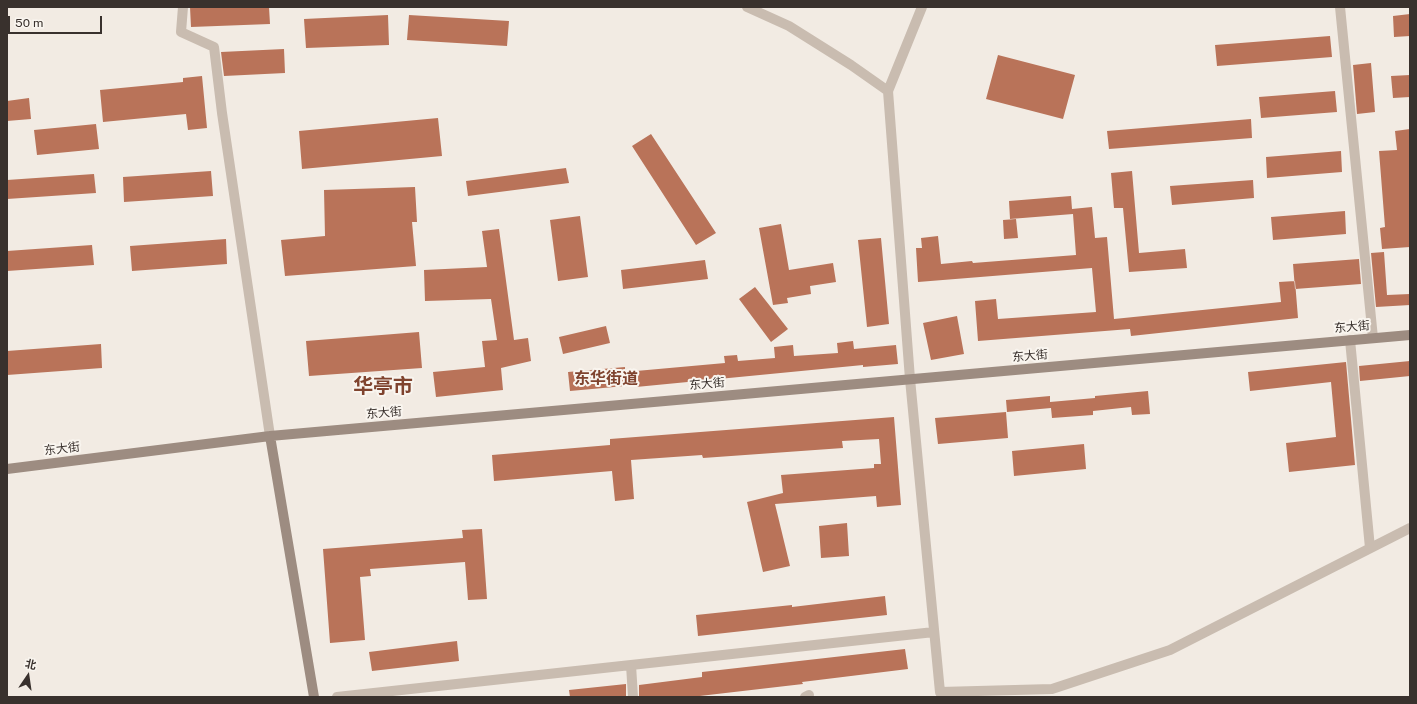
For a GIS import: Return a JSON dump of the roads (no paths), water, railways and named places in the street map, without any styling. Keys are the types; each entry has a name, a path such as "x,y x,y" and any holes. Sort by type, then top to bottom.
{"street":[{"path":"183,7 181,32 214,47 222,113 270,436 314,697"},
{"path":"747,7 789,26 851,65 888,91"},
{"path":"922,7 888,91 910,379 940,692 1052,689 1170,650 1410,528"},
{"path":"1340,7 1373,338"},
{"name":"东大街","path":"7,469 270,436 1410,335"},
{"path":"1350,340 1370,548"},
{"path":"337,697 934,632"},
{"path":"631,665 633,697"}],"district":[{"name":"东华街道","path":"606,379"},
{"name":"华亭市","path":"383,387"}]}
